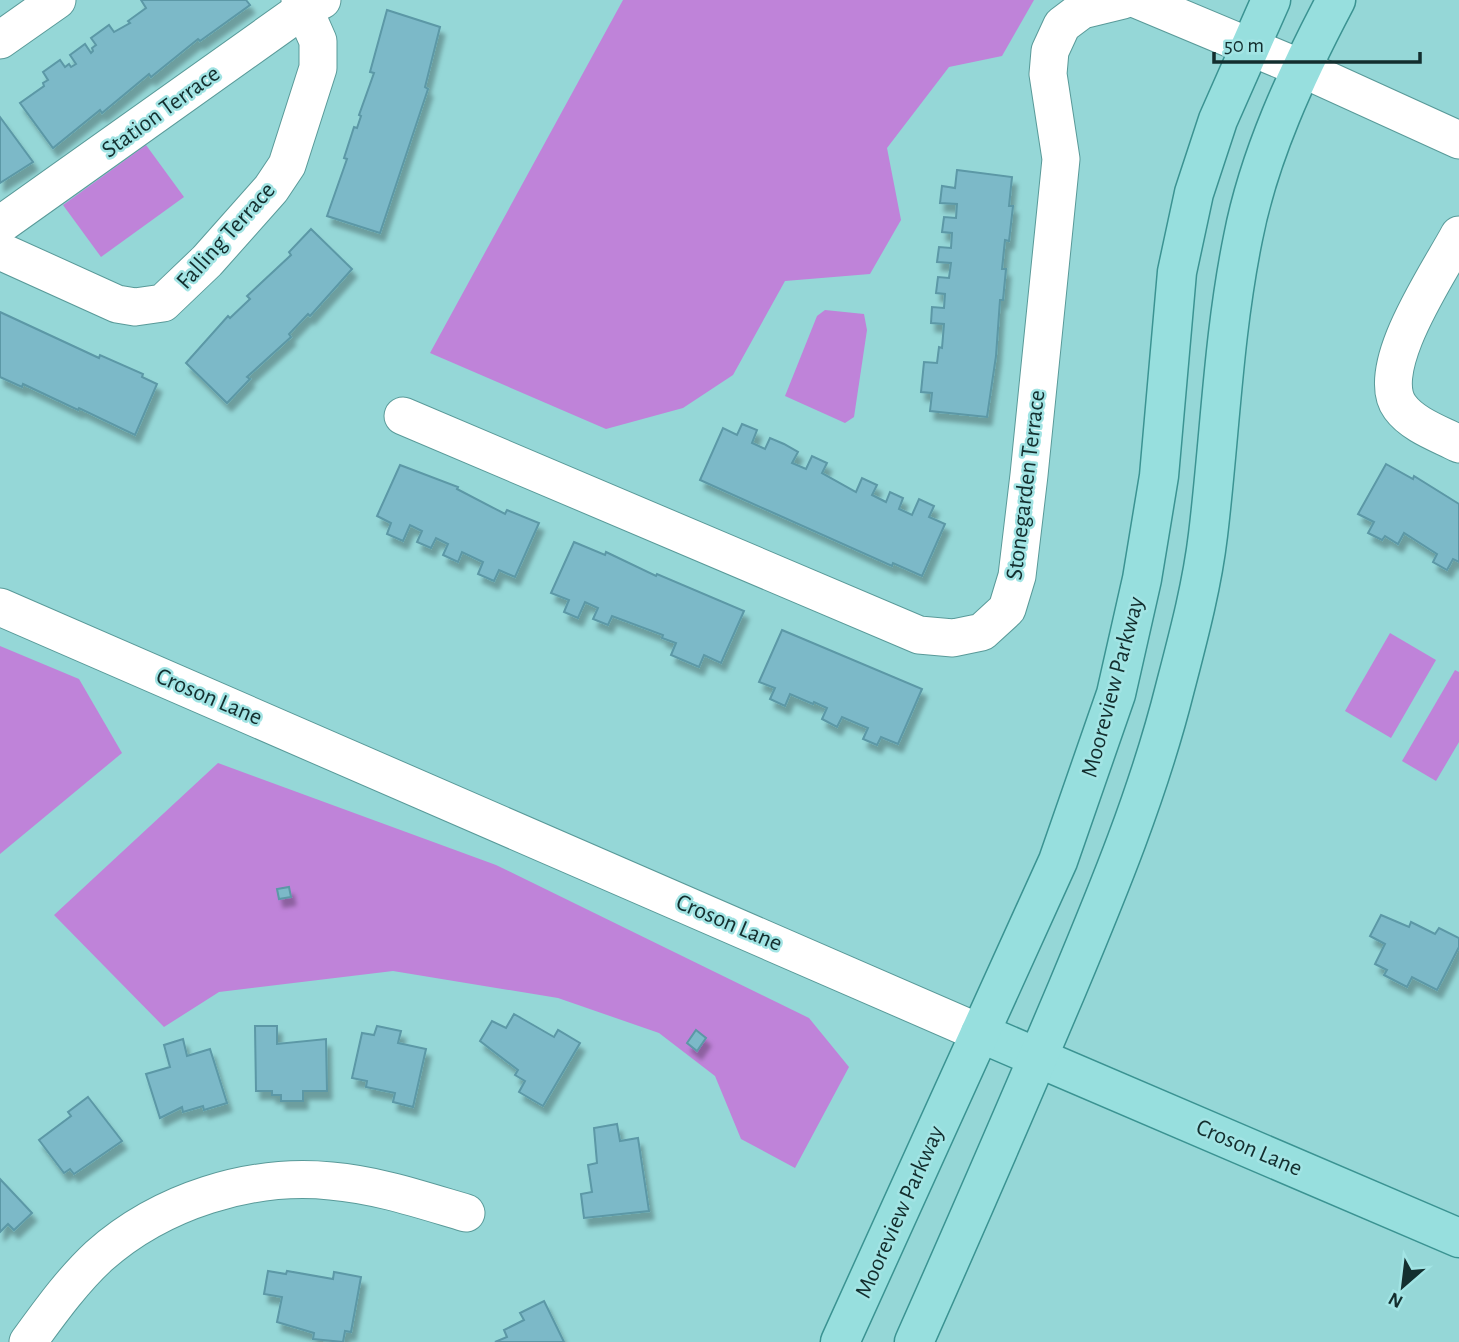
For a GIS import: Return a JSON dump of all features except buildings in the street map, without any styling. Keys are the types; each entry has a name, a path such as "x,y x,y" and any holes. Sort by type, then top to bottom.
{"main road":[{"name":"Mooreview Parkway","path":"840,1342 1058,861 1116,694 1142,579 1159,476 1177,272 1194,193 1218,120 1248,46 1271,0"},
{"path":"914,1342 1039,1059 1123,851 1175,689 1207,540 1227,334 1243,236 1259,174 1303,69 1336,0"},
{"name":"Croson Lane","path":"980,1033 1459,1238"}],"street":[{"path":"0,40 57,0"},
{"name":"Stonegarden Terrace","path":"403,416 919,635 953,638 982,632 1007,609 1014,587 1029,475 1061,159 1049,88 1050,51 1062,25 1082,10 1123,0"},
{"path":"1138,0 1303,69 1459,140"},
{"name":"Station Terrace","path":"0,225 309,3"},
{"name":"Falling Terrace","path":"0,251 117,304 135,307 163,303 207,261 271,189 287,165 318,68 318,41 309,3"},
{"path":"1459,235 1398,348 1392,388 1399,407 1415,421 1459,444"},
{"name":"Croson Lane","path":"0,607 980,1033"},
{"path":"29,1342 59,1299 99,1256 130,1233 185,1203 233,1188 270,1181 334,1181 383,1189 466,1213"}],"shaded area":[{"path":"623,0 1034,0 1002,56 949,67 887,148 901,220 870,274 785,281 733,375 683,408 606,429 430,353"},
{"path":"146,145 184,197 101,257 63,205"},
{"path":"825,310 864,314 867,330 854,417 845,423 785,396 817,316"},
{"path":"1390,633 1436,660 1391,738 1345,711"},
{"path":"0,646 79,679 122,753 0,854"},
{"path":"1455,670 1459,672 1459,742 1436,781 1402,761"},
{"path":"218,763 496,865 809,1018 849,1067 795,1168 741,1139 715,1076 659,1033 558,998 393,971 219,992 164,1027 54,915"}]}
